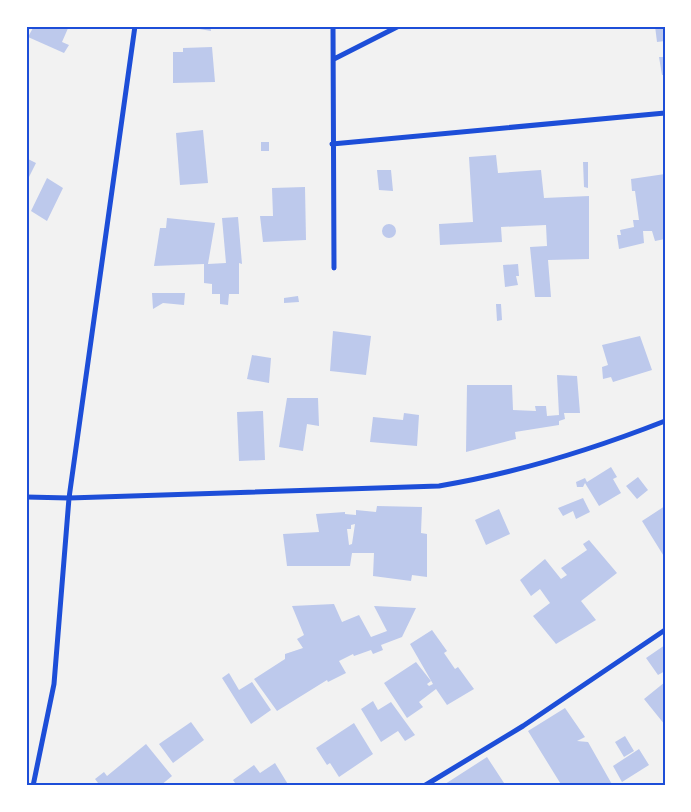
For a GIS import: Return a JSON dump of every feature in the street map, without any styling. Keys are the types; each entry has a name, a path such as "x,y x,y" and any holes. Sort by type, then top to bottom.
{"street":[{"path":"33,786 54,684 69,498 135,26"},
{"path":"332,26 334,60 332,144 334,268"},
{"path":"334,60 399,26"},
{"path":"332,144 665,113"},
{"path":"26,497 69,498 439,486 516,471 569,455 665,421"},
{"path":"424,786 523,726 665,630"}],"building":[{"path":"34,26 69,26 62,42 69,45 64,53 28,37"},
{"path":"210,26 211,31 188,27"},
{"path":"655,26 665,26 665,41 657,42"},
{"path":"212,47 215,82 173,83 173,52 183,52 183,48"},
{"path":"659,57 665,57 665,75 662,75"},
{"path":"203,130 208,183 180,185 176,133"},
{"path":"261,142 269,142 269,151 261,151"},
{"path":"496,155 498,173 541,170 544,198 589,196 589,259 548,260 551,297 535,297 530,247 547,246 546,225 501,227 502,242 440,245 439,224 473,222 469,157"},
{"path":"26,158 36,163 26,183"},
{"path":"583,162 588,162 588,188 584,187"},
{"path":"377,170 391,170 393,191 379,190"},
{"path":"665,174 665,239 655,241 652,231 643,231 644,243 619,249 617,235 621,235 620,230 634,227 633,220 639,220 635,191 632,191 631,179"},
{"path":"47,178 63,188 47,221 31,211"},
{"path":"305,187 306,240 263,242 260,216 273,216 272,188"},
{"path":"238,217 242,264 239,263 239,294 229,294 228,305 220,304 220,294 212,294 212,284 204,283 204,264 154,266 160,228 166,228 167,218 215,223 208,264 226,263 222,218"},
{"path":"386,224 392,224 396,231 392,238 386,238 382,234 382,228"},
{"path":"518,264 519,276 516,276 518,285 505,287 503,265"},
{"path":"152,293 185,293 184,305 163,303 153,309"},
{"path":"298,296 299,302 284,303 284,298"},
{"path":"496,304 501,304 502,320 497,321"},
{"path":"333,331 371,336 366,375 330,371"},
{"path":"640,336 652,370 613,382 611,377 603,379 602,367 608,365 602,345"},
{"path":"252,355 271,358 269,383 247,379"},
{"path":"557,375 577,376 580,413 564,413 565,419 559,421 559,425 515,432 516,439 466,452 467,385 512,385 513,410 536,411 535,406 546,406 547,416 559,415"},
{"path":"287,398 318,398 319,426 307,424 303,451 279,447"},
{"path":"263,411 265,460 239,461 237,412"},
{"path":"404,413 419,415 417,446 370,442 373,417 403,420"},
{"path":"611,467 617,477 613,479 621,493 599,506 585,483 583,487 577,487 576,482 585,478 587,482"},
{"path":"638,477 648,490 637,499 626,486"},
{"path":"583,498 590,512 576,519 573,511 563,516 558,508"},
{"path":"377,506 422,507 421,533 427,534 427,577 412,575 411,581 373,576 374,553 352,553 350,566 287,566 283,534 319,532 316,514 345,512 345,514 356,515 356,510 376,512","holes":["355,524 352,544 349,545 347,529 351,529 351,525"]},
{"path":"665,506 665,558 642,521"},
{"path":"499,509 510,534 486,545 475,520"},
{"path":"589,540 617,573 581,601 596,620 556,644 533,616 550,603 540,589 531,596 520,580 545,559 561,579 567,575 561,568 587,550 583,544"},
{"path":"334,604 342,622 359,615 371,637 387,631 374,606 416,608 402,637 381,645 383,650 373,654 371,650 354,656 353,654 339,661 346,673 328,682 327,680 277,711 254,679 285,659 285,654 303,648 297,639 304,635 292,606"},
{"path":"432,630 447,651 444,653 455,669 458,667 474,689 447,705 436,689 419,702 423,707 407,718 384,683 416,662 431,681 427,684 429,686 433,684 410,644"},
{"path":"665,645 665,671 658,675 646,658"},
{"path":"229,673 239,690 252,682 271,710 251,724 222,678"},
{"path":"665,682 665,725 644,699"},
{"path":"373,701 378,710 391,702 415,735 405,741 398,731 381,742 361,709"},
{"path":"565,708 585,737 577,741 588,742 613,786 562,786 528,731"},
{"path":"191,722 204,740 173,763 159,744"},
{"path":"354,723 373,754 339,777 330,763 327,765 316,748"},
{"path":"625,736 634,751 624,757 615,742"},
{"path":"146,744 172,776 160,786 95,786 98,783 95,779 104,772 107,776"},
{"path":"639,749 649,765 622,782 613,766"},
{"path":"487,757 506,786 442,786"},
{"path":"275,763 289,786 237,786 233,780 254,765 260,773"}]}
